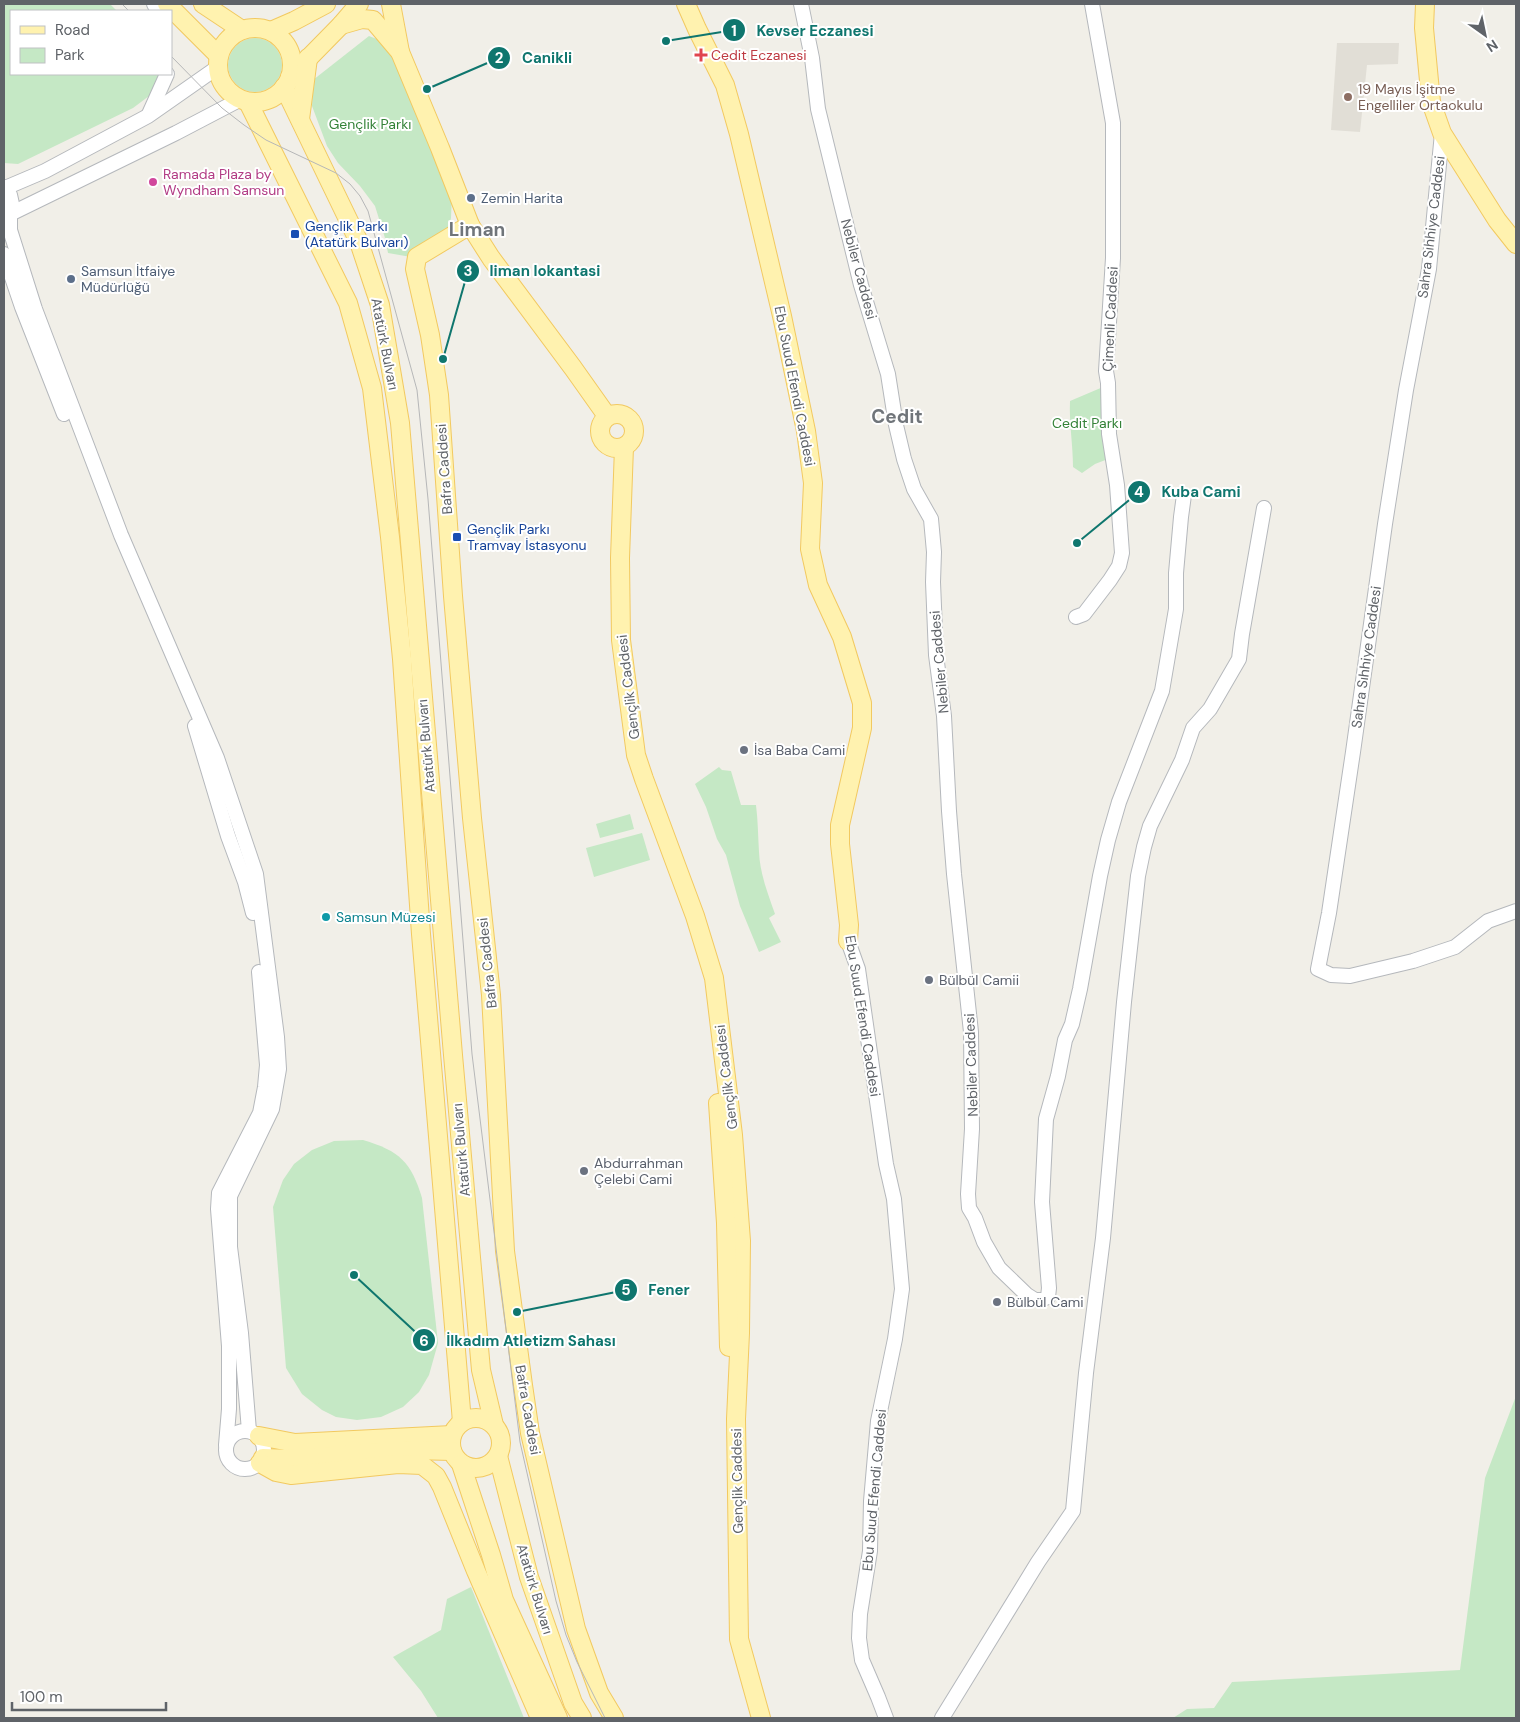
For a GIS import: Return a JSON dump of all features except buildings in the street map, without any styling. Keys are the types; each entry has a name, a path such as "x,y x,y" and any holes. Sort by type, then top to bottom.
{"main road":[{"path":"167,4 218,61"},
{"path":"203,4 242,30"},
{"path":"270,31 326,4"},
{"path":"287,82 292,59 289,48 282,39 270,31 262,28 242,30 227,39 220,50 218,61 222,83 229,92 245,100 260,102 271,98 287,82 308,58 341,25 359,4"},
{"path":"391,4 400,52 470,225 490,258 574,368 607,416"},
{"name":"Ebu Suud Efendi Caddesi","path":"686,4 725,85 739,134 784,325 806,431 813,483 810,549 816,576 842,637 862,703 862,728 840,825 840,844 849,925 848,941"},
{"path":"1425,4 1424,28 1431,102 1442,132 1497,220 1516,244"},
{"path":"341,25 362,19 373,20 400,52"},
{"path":"300,119 308,58"},
{"name":"Atatürk Bulvarı","path":"287,82 300,119 362,251 380,304 400,423 481,1370 494,1425 499,1432 501,1440 498,1456 529,1577 573,1702 582,1718"},
{"name":"Atatürk Bulvarı","path":"245,100 348,303 372,388 390,537 402,660 457,1443 504,1600 558,1718"},
{"name":"Bafra Caddesi","path":"470,225 417,257 415,269 430,335 439,395 453,596 472,818 491,995 505,1251 530,1433 576,1629 599,1693 614,1718"},
{"path":"612,414 624,415 632,423 634,429 632,440 618,447 603,442 599,431 600,425 607,416 612,414"},
{"name":"Gençlik Caddesi","path":"618,447 612,622 628,757 646,800 695,937 708,989 726,1223 729,1371 727,1418 728,1475 734,1641 755,1718"},
{"name":"Gençlik Caddesi","path":"618,447 620,640 636,755 695,916 714,978 733,1135 741,1240 740,1333 736,1418 739,1639 761,1718"},
{"path":"457,1443 470,1418 487,1420 494,1425"},
{"path":"254,1434 295,1443 457,1443"},
{"path":"261,1460 412,1450 457,1443"},
{"path":"457,1443 468,1468 477,1469 485,1467 498,1456"},
{"path":"412,1450 432,1462 450,1477 504,1600"},
{"path":"261,1460 276,1472 291,1475 398,1464 422,1465 436,1476 540,1718"}],"street":[{"name":"Nebiler Caddesi","path":"800,4 812,58 818,109 861,285 888,374 896,425 904,459 914,489 931,519 934,552 936,655 944,716 954,874 971,1032 972,1129 968,1194 969,1208 984,1242 999,1268 1027,1295 1035,1300 1048,1297 1049,1288 1042,1202 1046,1119 1058,1076 1065,1040 1072,1024 1080,989 1108,840 1119,802 1162,690 1176,609 1176,573 1184,495"},
{"name":"Çimenli Caddesi","path":"1076,616 1084,614 1110,580 1118,566 1122,553 1117,485 1109,434 1106,371 1113,258 1113,123 1092,4"},
{"path":"218,61 148,116 45,171 4,188 10,195 12,204 7,216 10,230 35,309 121,535 217,758 256,874 277,1037 279,1069 272,1109 230,1196 230,1247 254,1434"},
{"path":"148,116 167,75"},
{"path":"7,216 245,100"},
{"name":"Sahra Sıhhiye Caddesi","path":"1442,132 1429,269 1406,390 1368,634 1351,770 1329,914 1318,969 1331,975 1350,976 1414,960 1455,947 1488,921 1516,911"},
{"path":"4,254 22,307 111,535 196,728 228,836 245,882 254,919 265,1032 267,1065 265,1087 260,1113 219,1192 218,1209 229,1346 229,1409 226,1444 227,1456 230,1462 242,1469 249,1469 261,1460 264,1446 254,1434 243,1430 232,1435 226,1444"},
{"path":"942,1718 1038,1562 1073,1511 1086,1373 1103,1238 1124,1002 1138,876 1150,826 1182,760 1193,728 1210,710 1240,659 1242,634 1264,508"},
{"name":"Ebu Suud Efendi Caddesi","path":"848,941 858,969 886,1164 894,1199 902,1290 895,1339 878,1421 872,1492 870,1551 860,1614 859,1638 862,1660 886,1718"}],"shaded area":[{"name":"19 Mayıs İşitme Engelliler Ortaokulu","path":"1337,43 1399,43 1398,64 1367,65 1360,132 1331,130"}],"green space":[{"path":"4,4 110,4 116,10 10,10 10,75 163,75 157,90 133,108 18,164 4,163"},
{"name":"Gençlik Parkı","path":"369,36 382,41 395,51 452,194 451,218 448,231 411,257 388,253 375,206 360,186 338,163 327,146 312,106 313,80"},
{"path":"250,38 260,38 270,42 278,50 282,65 278,80 270,88 260,92 250,92 240,88 232,80 228,70 228,60 232,50 240,42"},
{"name":"Cedit Parkı","path":"1103,387 1108,459 1095,464 1082,473 1073,467 1070,401"},
{"path":"719,767 722,770 731,771 741,805 756,805 761,868 775,914 769,918 781,942 759,952 740,906 726,855 717,839 706,807 695,784"},
{"path":"630,814 634,829 600,838 596,824"},
{"path":"642,833 650,860 594,877 586,848"},
{"path":"363,1140 376,1144 395,1154 408,1167 418,1186 422,1198 438,1343 429,1375 419,1392 403,1407 381,1417 357,1420 336,1417 322,1410 302,1394 286,1368 273,1207 283,1180 294,1164 312,1150 334,1141"},
{"path":"1516,1396 1516,1718 1173,1718 1187,1709 1214,1708 1232,1682 1460,1670 1485,1478"},
{"path":"471,1587 524,1718 438,1718 421,1691 393,1657 441,1630 447,1599"}],"tram line":[{"path":"122,4 128,10"},
{"path":"172,57 222,108 244,125 266,140 336,173 350,184 360,196 368,211 417,390 428,499 472,1054 520,1442 556,1601 566,1635 577,1662 605,1718"}],"place":[{"name":"Kevser Eczanesi","path":"666,41"},
{"name":"Cedit Eczanesi","path":"701,55"},
{"name":"Canikli","path":"427,89"},
{"name":"19 Mayıs İşitme Engelliler Ortaokulu","path":"1348,97"},
{"name":"Ramada Plaza by Wyndham Samsun","path":"153,182"},
{"name":"Zemin Harita","path":"471,198"},
{"name":"Gençlik Parkı (Atatürk Bulvarı)","path":"295,234"},
{"name":"Samsun İtfaiye Müdürlüğü","path":"71,279"},
{"name":"liman lokantasi","path":"443,359"},
{"name":"Gençlik Parkı Tramvay İstasyonu","path":"457,537"},
{"name":"Kuba Cami","path":"1077,543"},
{"name":"İsa Baba Cami","path":"744,750"},
{"name":"Samsun Müzesi","path":"326,917"},
{"name":"Bülbül Camii","path":"929,980"},
{"name":"Abdurrahman Çelebi Cami","path":"584,1171"},
{"name":"İlkadım Atletizm Sahası","path":"354,1275"},
{"name":"Bülbül Cami","path":"997,1302"},
{"name":"Fener","path":"517,1312"}],"district":[{"name":"Liman","path":"477,229"},
{"name":"Cedit","path":"897,416"}]}
